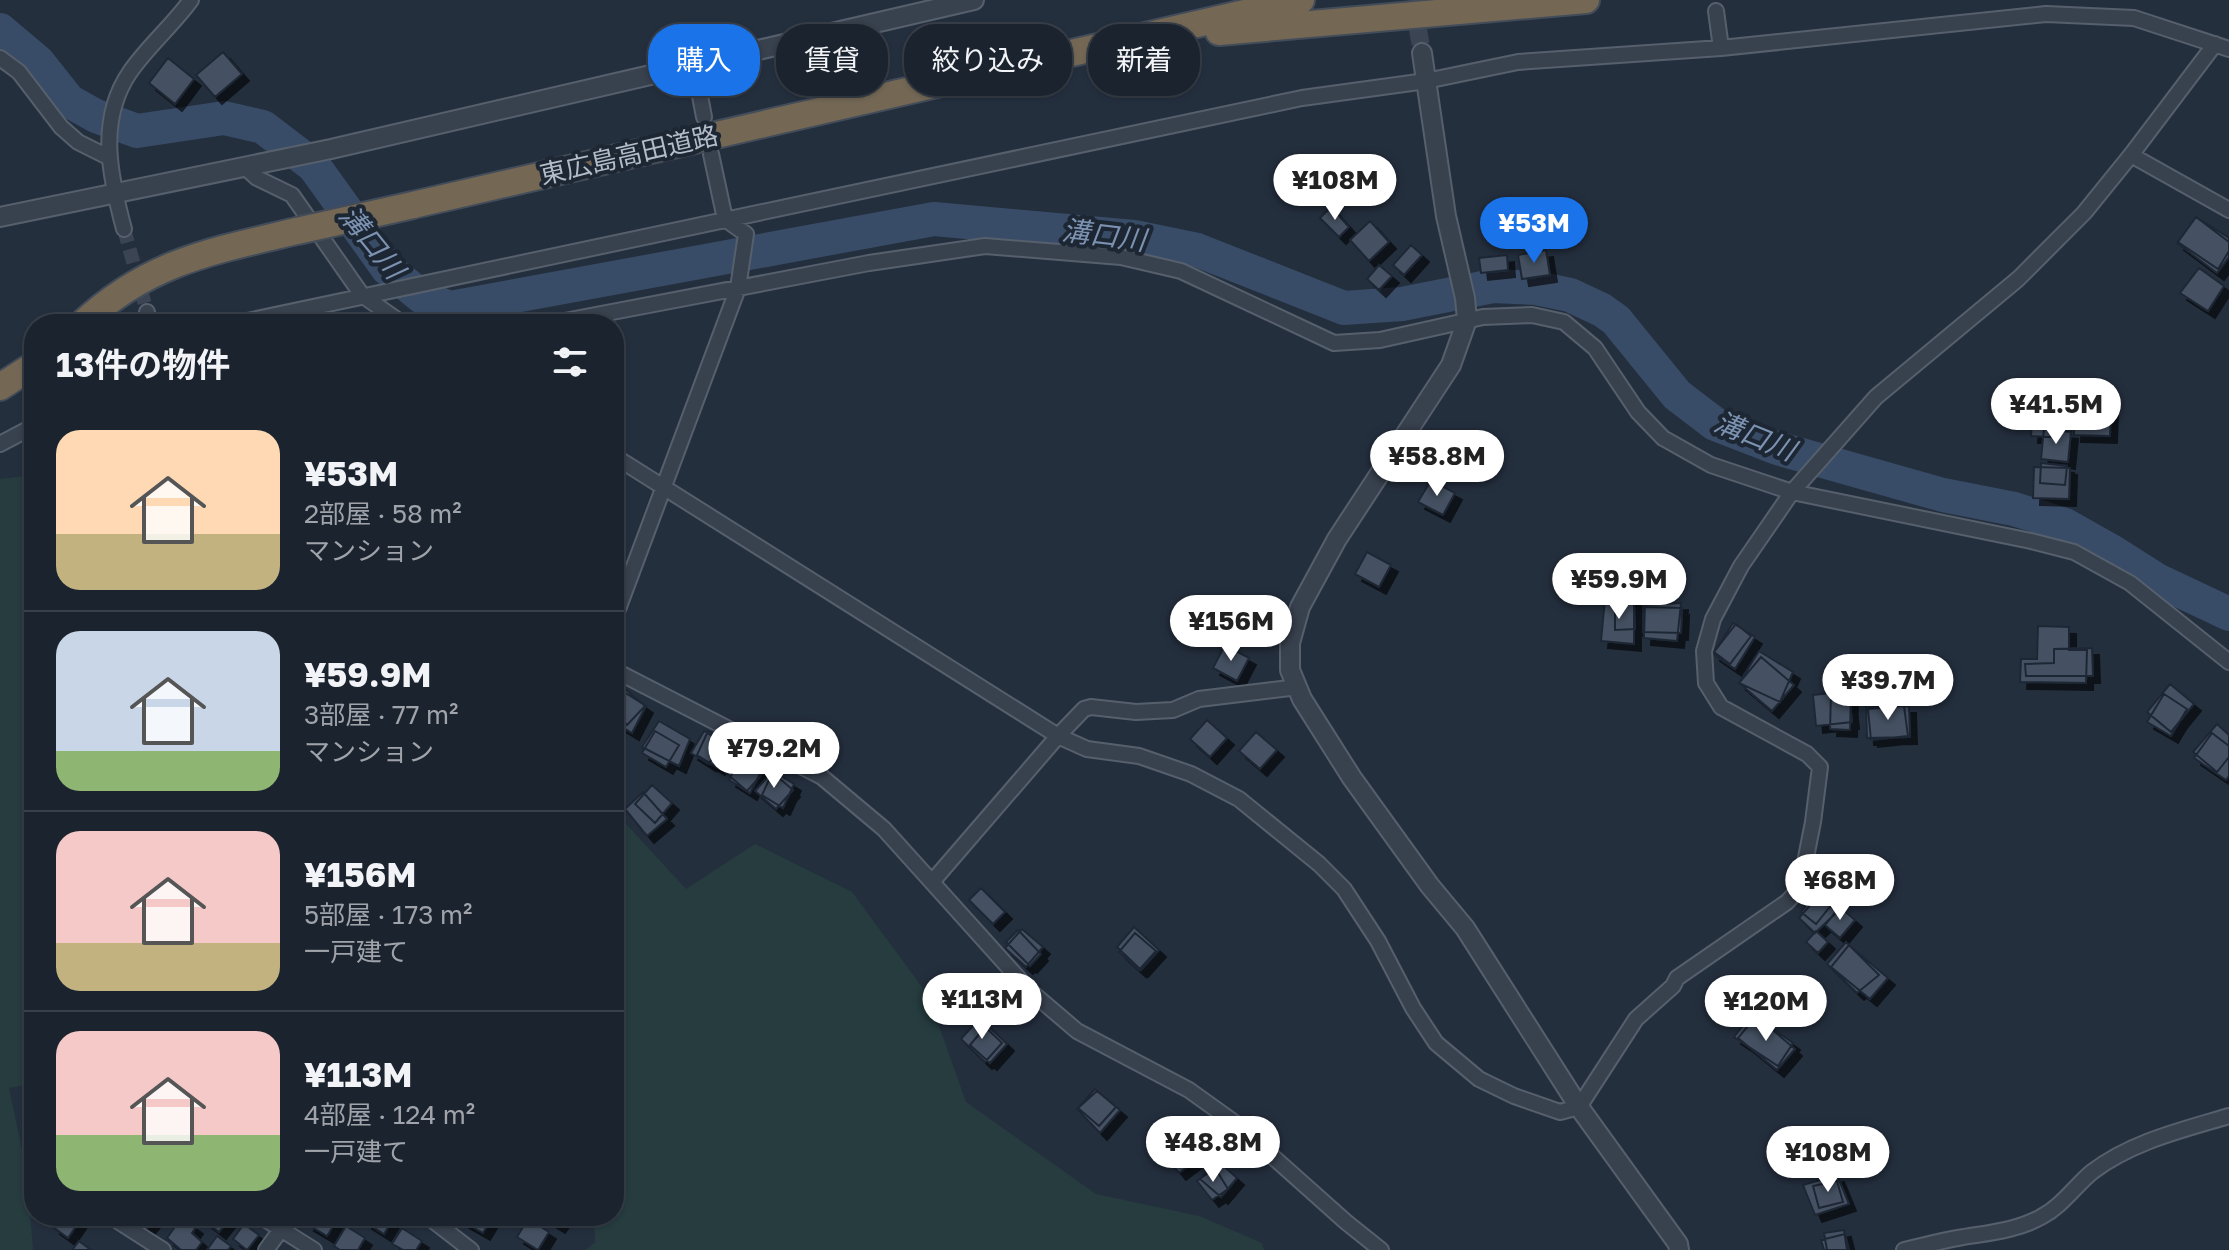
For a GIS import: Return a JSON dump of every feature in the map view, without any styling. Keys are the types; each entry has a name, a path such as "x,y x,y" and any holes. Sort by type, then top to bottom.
{"highway":[{"path":"1200,34 1376,0"},
{"path":"1200,34 1586,0"},
{"path":"1072,53 1291,2"},
{"name":"東広島高田道路","path":"93,314 122,291 151,275 216,250 904,92"},
{"path":"0,387 24,371"}],"street":[{"path":"124,229 114,194 108,149 114,109 130,72 191,0"},
{"path":"760,48 927,6 974,0"},
{"path":"1716,11 1721,48"},
{"path":"277,314 1302,98 1426,81 1518,62 1721,48 2046,14 2134,18 2222,47 2084,213 2018,279 1876,397 1792,492 1741,566 1713,619 1704,651 1706,683 1721,707 1807,754 1820,767 1800,888 1787,902 1677,978 1673,986 1636,1019 1579,1107 1560,1112 1514,1096 1479,1079 1436,1043 1413,1008 1378,941 1344,889 1319,864 1239,799 1191,774 1139,756 1087,749 1058,736 624,462"},
{"path":"1422,53 1446,216 1467,320 1451,365 1337,539 1300,607 1290,643 1290,670 1302,699 1352,778 1430,886 1465,928 1579,1107 1678,1244 1679,1250"},
{"path":"0,58 19,72 61,127 78,142 108,149"},
{"path":"0,217 331,149 648,75"},
{"path":"700,96 704,117"},
{"path":"624,593 738,288 746,234 725,219 711,154"},
{"path":"2131,155 2229,210"},
{"path":"245,167 257,178 292,195 362,295 389,314"},
{"path":"602,314 869,263 985,246 1121,257 1181,271 1334,343 1380,340 1483,317 1532,315 1564,322 1595,348 1638,412 1663,438 1711,465 1792,492 2074,552 2130,583 2229,662"},
{"path":"0,444 24,431"},
{"path":"624,675 822,777 884,829 1029,990 1077,1031 1189,1090 1235,1123 1381,1250"},
{"path":"932,882 1084,709 1136,712 1173,710 1199,699 1298,687"},
{"path":"1904,1250 2014,1229 2043,1216 2093,1172 2133,1148 2170,1133 2229,1116"},
{"path":"126,1226 163,1250"},
{"path":"275,1226 314,1250"},
{"path":"266,1250 285,1226"},
{"path":"440,1226 471,1250"}],"green space":[{"path":"24,476 24,1085 9,1088 24,1159 24,1226 31,1226 33,1250 0,1250 0,479"},
{"path":"624,822 686,889 755,844 852,892 928,995 966,1102 1096,1194 1199,1216 1262,1243 1264,1250 586,1250 595,1242 594,1226 624,1226"}],"building":[{"path":"223,52 242,74 215,97 196,75"},
{"path":"168,58 194,79 175,104 149,83"},
{"path":"1331,207 1349,227 1339,237 1320,218"},
{"path":"2196,217 2229,242 2229,257 2217,273 2177,243"},
{"path":"2196,217 2229,238 2229,251 2218,269 2178,242"},
{"path":"1370,221 1389,242 1369,261 1350,240"},
{"path":"1411,245 1422,255 1404,275 1393,265"},
{"path":"1546,250 1550,275 1522,279 1518,255"},
{"path":"1507,255 1508,270 1481,273 1479,258"},
{"path":"1379,265 1392,276 1379,290 1367,279"},
{"path":"2199,268 2224,286 2208,311 2180,293"},
{"path":"2069,397 2094,400 2092,420 2067,417"},
{"path":"2033,404 2056,405 2054,437 2031,436"},
{"path":"2075,405 2111,406 2110,436 2074,435"},
{"path":"2044,429 2071,432 2068,462 2041,459"},
{"path":"2041,463 2067,466 2065,485 2040,483"},
{"path":"2034,467 2070,468 2069,499 2033,498"},
{"path":"1431,480 1455,493 1443,515 1418,502"},
{"path":"1367,552 1391,565 1379,587 1355,574"},
{"path":"1605,599 1634,599 1634,644 1601,641"},
{"path":"1681,603 1677,641 1644,638 1645,605"},
{"path":"1615,604 1634,604 1635,629 1615,630"},
{"path":"1643,607 1682,608 1681,633 1643,632"},
{"path":"1733,623 1755,637 1735,669 1713,654"},
{"path":"1736,624 1751,636 1730,664 1714,652"},
{"path":"2038,626 2069,627 2069,650 2087,650 2086,683 2020,682 2021,659 2037,659"},
{"path":"1225,645 1249,658 1237,681 1213,668"},
{"path":"2092,648 2093,676 2026,676 2025,664 2054,663 2054,649"},
{"path":"1759,651 1793,672 1780,702 1739,683"},
{"path":"1761,657 1794,685 1772,711 1739,683"},
{"path":"2170,684 2194,704 2171,732 2147,712"},
{"path":"624,688 645,706 627,725 624,722"},
{"path":"1849,691 1852,722 1816,726 1813,695"},
{"path":"624,692 646,706 632,733 624,728"},
{"path":"1831,694 1851,694 1850,730 1830,729"},
{"path":"2164,694 2187,709 2171,736 2147,722"},
{"path":"1904,706 1908,736 1871,740 1868,709"},
{"path":"1909,706 1910,737 1867,738 1866,707"},
{"path":"1207,720 1227,738 1210,757 1190,739"},
{"path":"659,721 690,739 679,766 642,747"},
{"path":"2217,724 2229,735 2229,757 2217,772 2193,752"},
{"path":"655,731 679,745 666,767 642,753"},
{"path":"704,731 722,742 709,764 691,753"},
{"path":"708,731 729,744 718,768 697,755"},
{"path":"1256,732 1277,750 1260,769 1239,751"},
{"path":"2212,733 2229,746 2229,776 2226,780 2194,758"},
{"path":"743,753 764,772 747,791 726,773"},
{"path":"741,756 762,770 750,793 729,780"},
{"path":"773,771 794,784 783,808 762,795"},
{"path":"772,772 793,790 776,809 755,791"},
{"path":"652,785 672,803 655,823 635,804"},
{"path":"643,792 667,819 647,836 625,809"},
{"path":"981,888 1005,912 993,924 969,900"},
{"path":"1817,892 1832,904 1816,924 1801,912"},
{"path":"1818,896 1837,912 1815,933 1799,918"},
{"path":"1840,907 1855,920 1840,938 1825,925"},
{"path":"1134,927 1159,950 1141,970 1117,947"},
{"path":"1022,929 1043,947 1026,967 1005,948"},
{"path":"1018,930 1041,954 1030,966 1006,942"},
{"path":"1816,931 1828,942 1818,953 1806,942"},
{"path":"1135,933 1156,951 1139,970 1119,952"},
{"path":"1846,942 1879,975 1857,993 1827,964"},
{"path":"1849,945 1888,978 1870,999 1831,967"},
{"path":"1752,1014 1793,1043 1778,1066 1734,1037"},
{"path":"1756,1016 1795,1049 1777,1070 1738,1038"},
{"path":"978,1020 1002,1043 985,1062 961,1039"},
{"path":"987,1025 1007,1044 990,1063 970,1045"},
{"path":"1095,1089 1116,1107 1099,1126 1078,1108"},
{"path":"1097,1091 1120,1110 1100,1133 1077,1109"},
{"path":"1186,1135 1200,1157 1179,1173 1163,1154"},
{"path":"1217,1160 1237,1178 1221,1197 1200,1179"},
{"path":"1215,1168 1228,1189 1212,1200 1197,1181"},
{"path":"1837,1175 1849,1204 1815,1215 1803,1185"},
{"path":"1837,1181 1843,1202 1819,1208 1813,1186"},
{"path":"54,1226 76,1226 68,1238"},
{"path":"176,1226 195,1226 192,1233 202,1242 196,1250 181,1250 167,1238"},
{"path":"243,1226 259,1235 247,1250 233,1239"},
{"path":"310,1226 333,1226 327,1236"},
{"path":"346,1226 365,1238 358,1250 340,1250 334,1246"},
{"path":"371,1226 389,1226 384,1234"},
{"path":"471,1226 487,1226 483,1233"},
{"path":"524,1226 539,1226 549,1232 538,1250 517,1237"},
{"path":"402,1228 422,1241 416,1250 403,1250 392,1244"},
{"path":"1844,1230 1847,1250 1827,1250 1824,1233"},
{"path":"1845,1234 1849,1250 1824,1250 1821,1240"},
{"path":"217,1236 231,1246 228,1250 207,1250"},
{"path":"79,1241 91,1250 72,1250"}],"waterway":[{"name":"溝口川","path":"0,30 38,62 69,101 96,116 137,131 224,118 263,127 314,166 388,269 422,297 450,308 934,219 1134,237 1197,250 1344,308 1402,304 1493,286 1536,288 1570,295 1616,320 1677,395 1715,424 1777,448 1943,495 2014,509 2065,525 2157,580 2229,614"}],"tunnel":[{"path":"1413,0 1422,53"},
{"path":"124,229 147,312"}]}
